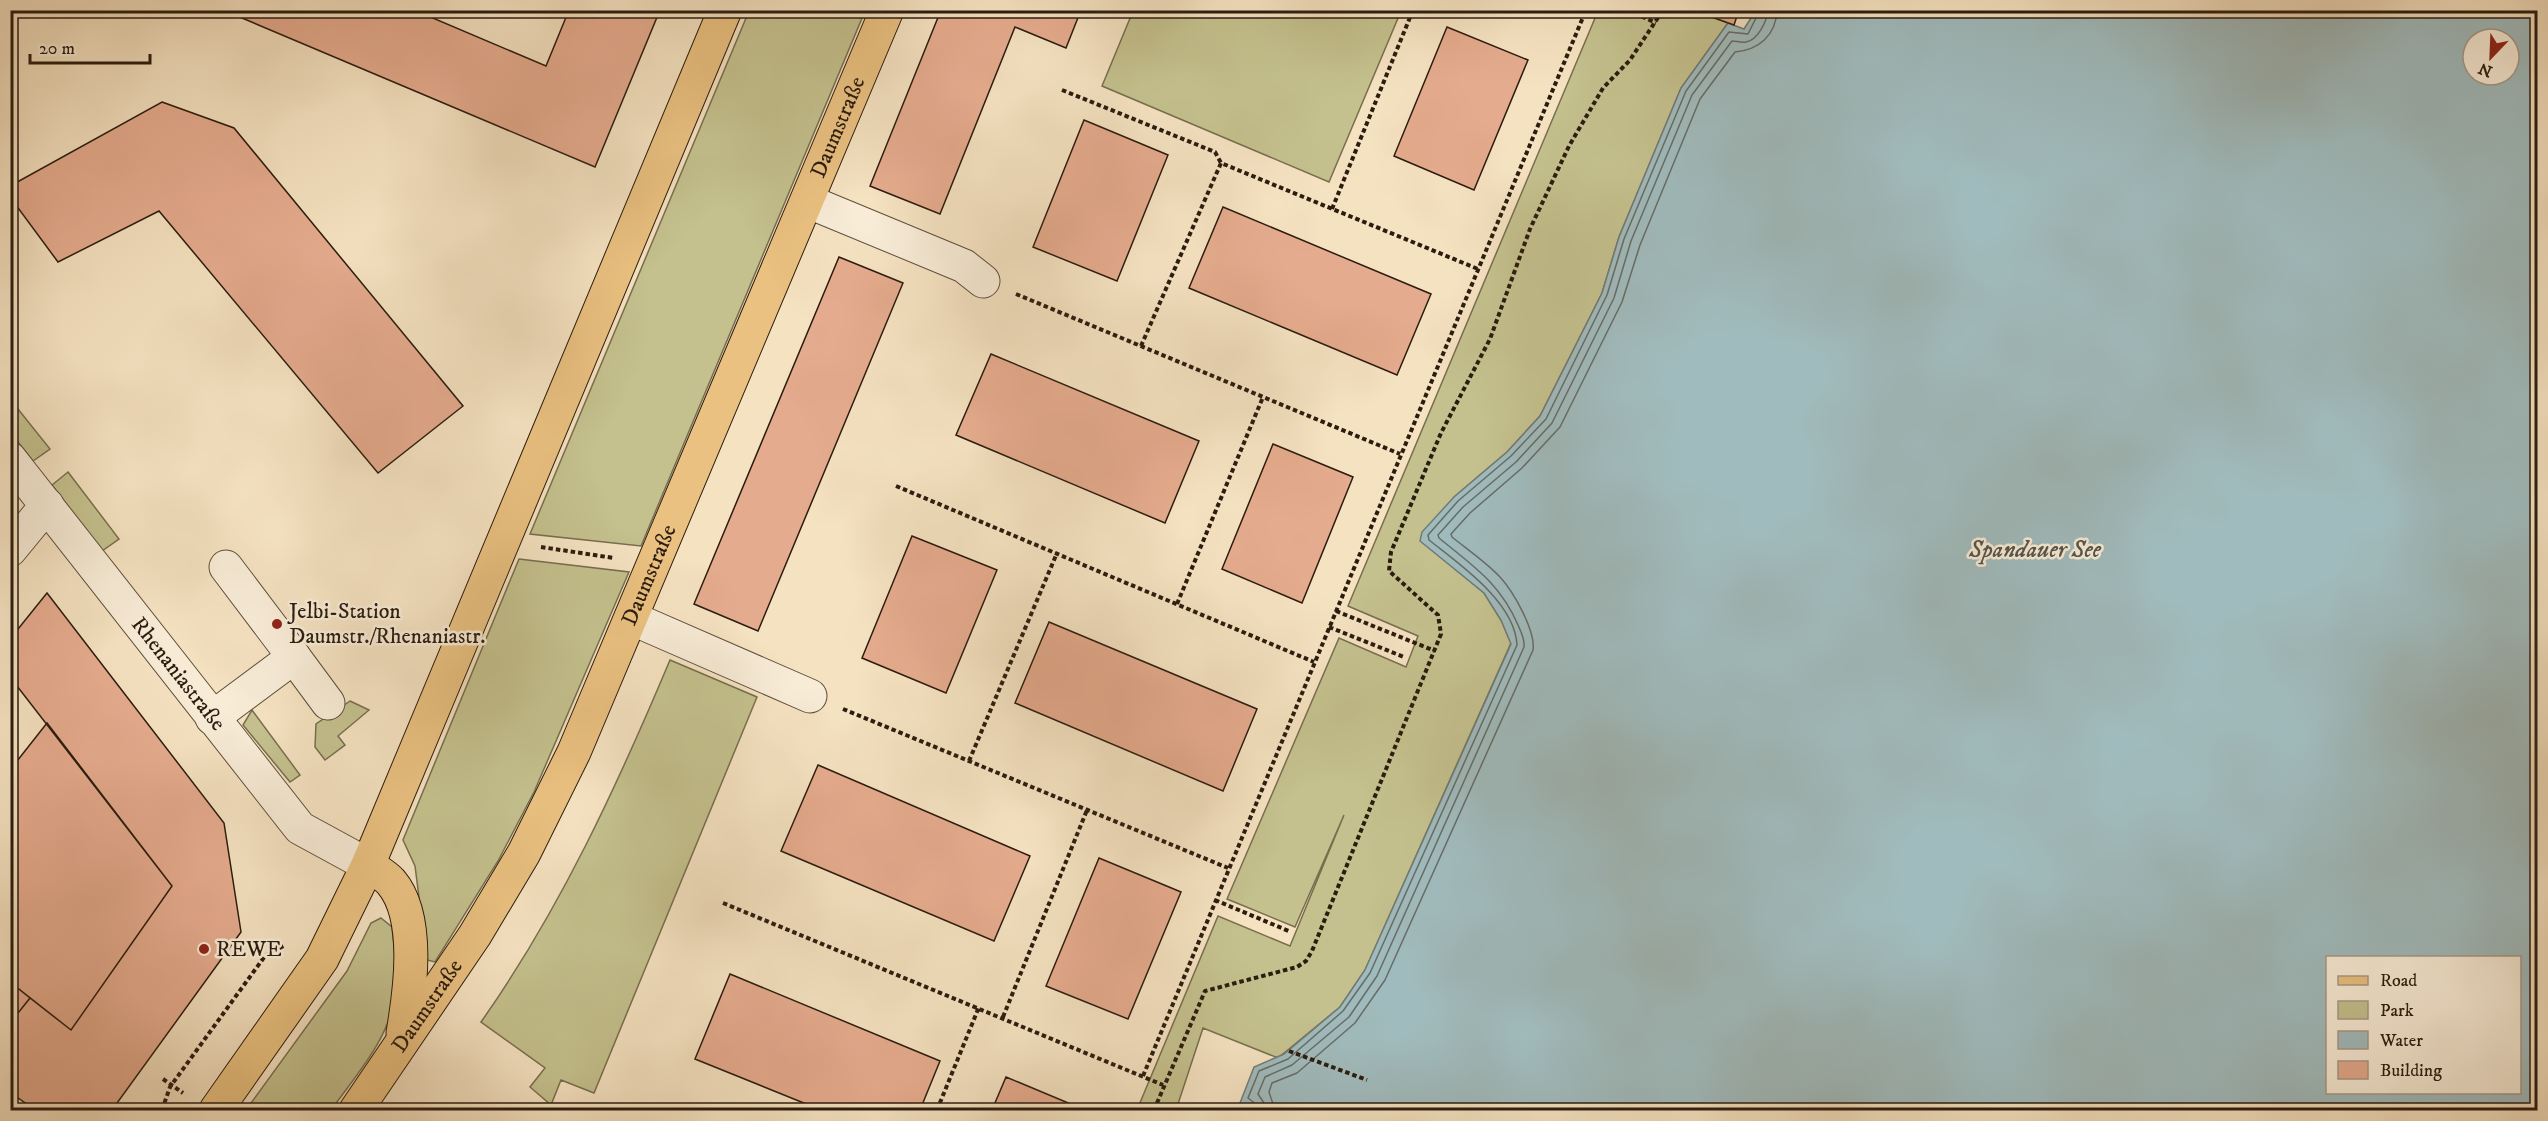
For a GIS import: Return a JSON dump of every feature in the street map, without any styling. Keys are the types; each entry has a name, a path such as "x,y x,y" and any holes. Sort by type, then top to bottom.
{"main road":[{"path":"202,1104 322,959 368,865 725,10"},
{"name":"Daumstraße","path":"356,1110 476,935 525,853 574,752 886,10"},
{"path":"368,865 391,882 402,903 410,938 411,982 401,1043"}],"street":[{"path":"807,201 964,266 983,281"},
{"name":"Rhenaniastraße","path":"10,459 300,828 368,865"},
{"path":"10,550 47,505"},
{"path":"226,567 328,703"},
{"path":"631,618 810,696"},
{"path":"212,718 294,657"}],"path":[{"path":"1332,209 1413,10"},
{"path":"1143,1076 1586,10"},
{"path":"1628,10 1656,23"},
{"path":"1154,1110 1204,991 1297,967 1312,951 1441,634 1438,615 1389,571 1391,552 1441,433 1490,339 1530,229 1569,146 1603,88 1630,60 1663,10"},
{"path":"1062,90 1215,152 1221,163 1478,269"},
{"path":"1141,346 1221,163"},
{"path":"983,281 1400,454"},
{"path":"1177,604 1263,397"},
{"path":"896,486 1314,662"},
{"path":"505,541 654,565"},
{"path":"969,761 1057,553"},
{"path":"1336,610 1434,651"},
{"path":"1329,627 1404,657"},
{"path":"810,696 1228,868"},
{"path":"1002,1017 1087,810"},
{"path":"1215,900 1291,932"},
{"path":"723,903 1163,1085"},
{"path":"162,1110 172,1085 265,956 285,945 291,936"},
{"path":"937,1110 979,1007"},
{"path":"1289,1051 1367,1080"},
{"path":"163,1079 202,1104"}],"green space":[{"path":"1133,10 1401,11 1329,182 1102,86"},
{"path":"749,11 865,11 641,546 530,534"},
{"path":"1598,11 1706,11 1705,14 1728,23 1681,88 1619,237 1602,293 1540,416 1507,452 1454,497 1421,541 1484,593 1501,620 1511,643 1365,970 1340,1007 1278,1058 1203,1028 1176,1110 1137,1110 1218,916 1290,946 1344,815 1295,927 1227,899 1339,638 1406,667 1418,636 1348,606"},
{"path":"10,399 50,449 33,461 11,433"},
{"path":"68,472 119,539 102,551 52,485"},
{"path":"519,559 629,572 534,792 498,861 435,962 427,960 415,866 403,840"},
{"path":"670,660 757,697 594,1093 561,1080 551,1105 530,1087 545,1068 481,1022 510,979 562,891 608,800"},
{"path":"350,701 369,710 338,736 345,745 325,760 315,747 316,724"},
{"path":"252,710 300,775 290,782 243,725"},
{"path":"381,918 392,927 396,992 387,1025 371,1055 331,1110 246,1110 347,971 371,923"}],"water":[{"name":"Spandauer See","path":"1756,10 2537,11 2537,1110 1255,1110 1240,1103 1254,1067 1284,1054 1340,1007 1365,970 1511,644 1501,620 1484,593 1420,541 1422,532 1454,497 1507,452 1540,416 1602,293 1619,237 1681,88 1728,23 1744,29"}],"building":[{"path":"223,10 414,10 546,66 569,10 660,10 595,167"},
{"path":"941,10 1081,10 1066,48 1015,27 940,214 870,186"},
{"path":"1708,10 1739,10 1734,25 1706,15"},
{"path":"1447,27 1528,60 1474,190 1394,156"},
{"path":"162,102 234,128 463,406 378,473 159,211 58,262 10,197 10,186"},
{"path":"1084,120 1168,155 1117,281 1033,247"},
{"path":"1223,207 1431,294 1397,375 1189,288"},
{"path":"839,257 903,283 758,631 694,604"},
{"path":"991,354 1199,441 1165,523 956,435"},
{"path":"1273,444 1353,477 1302,603 1222,569"},
{"path":"912,536 997,570 946,693 862,658"},
{"path":"47,593 224,823 241,932 112,1110 35,1110 10,1092 10,1023 30,998 71,1030 172,886 10,677 10,639"},
{"path":"1049,622 1257,709 1223,791 1015,703"},
{"path":"47,723 172,886 71,1030 10,982 10,770"},
{"path":"818,765 1030,856 994,941 781,851"},
{"path":"1099,858 1181,892 1128,1019 1046,986"},
{"path":"730,974 940,1061 920,1110 821,1110 695,1059"},
{"path":"10,982 30,998 10,1023"},
{"path":"1006,1077 1085,1110 992,1110"}],"place":[{"name":"Jelbi-Station Daumstr./Rhenaniastr.","path":"277,624"},
{"name":"REWE","path":"204,949"}]}
